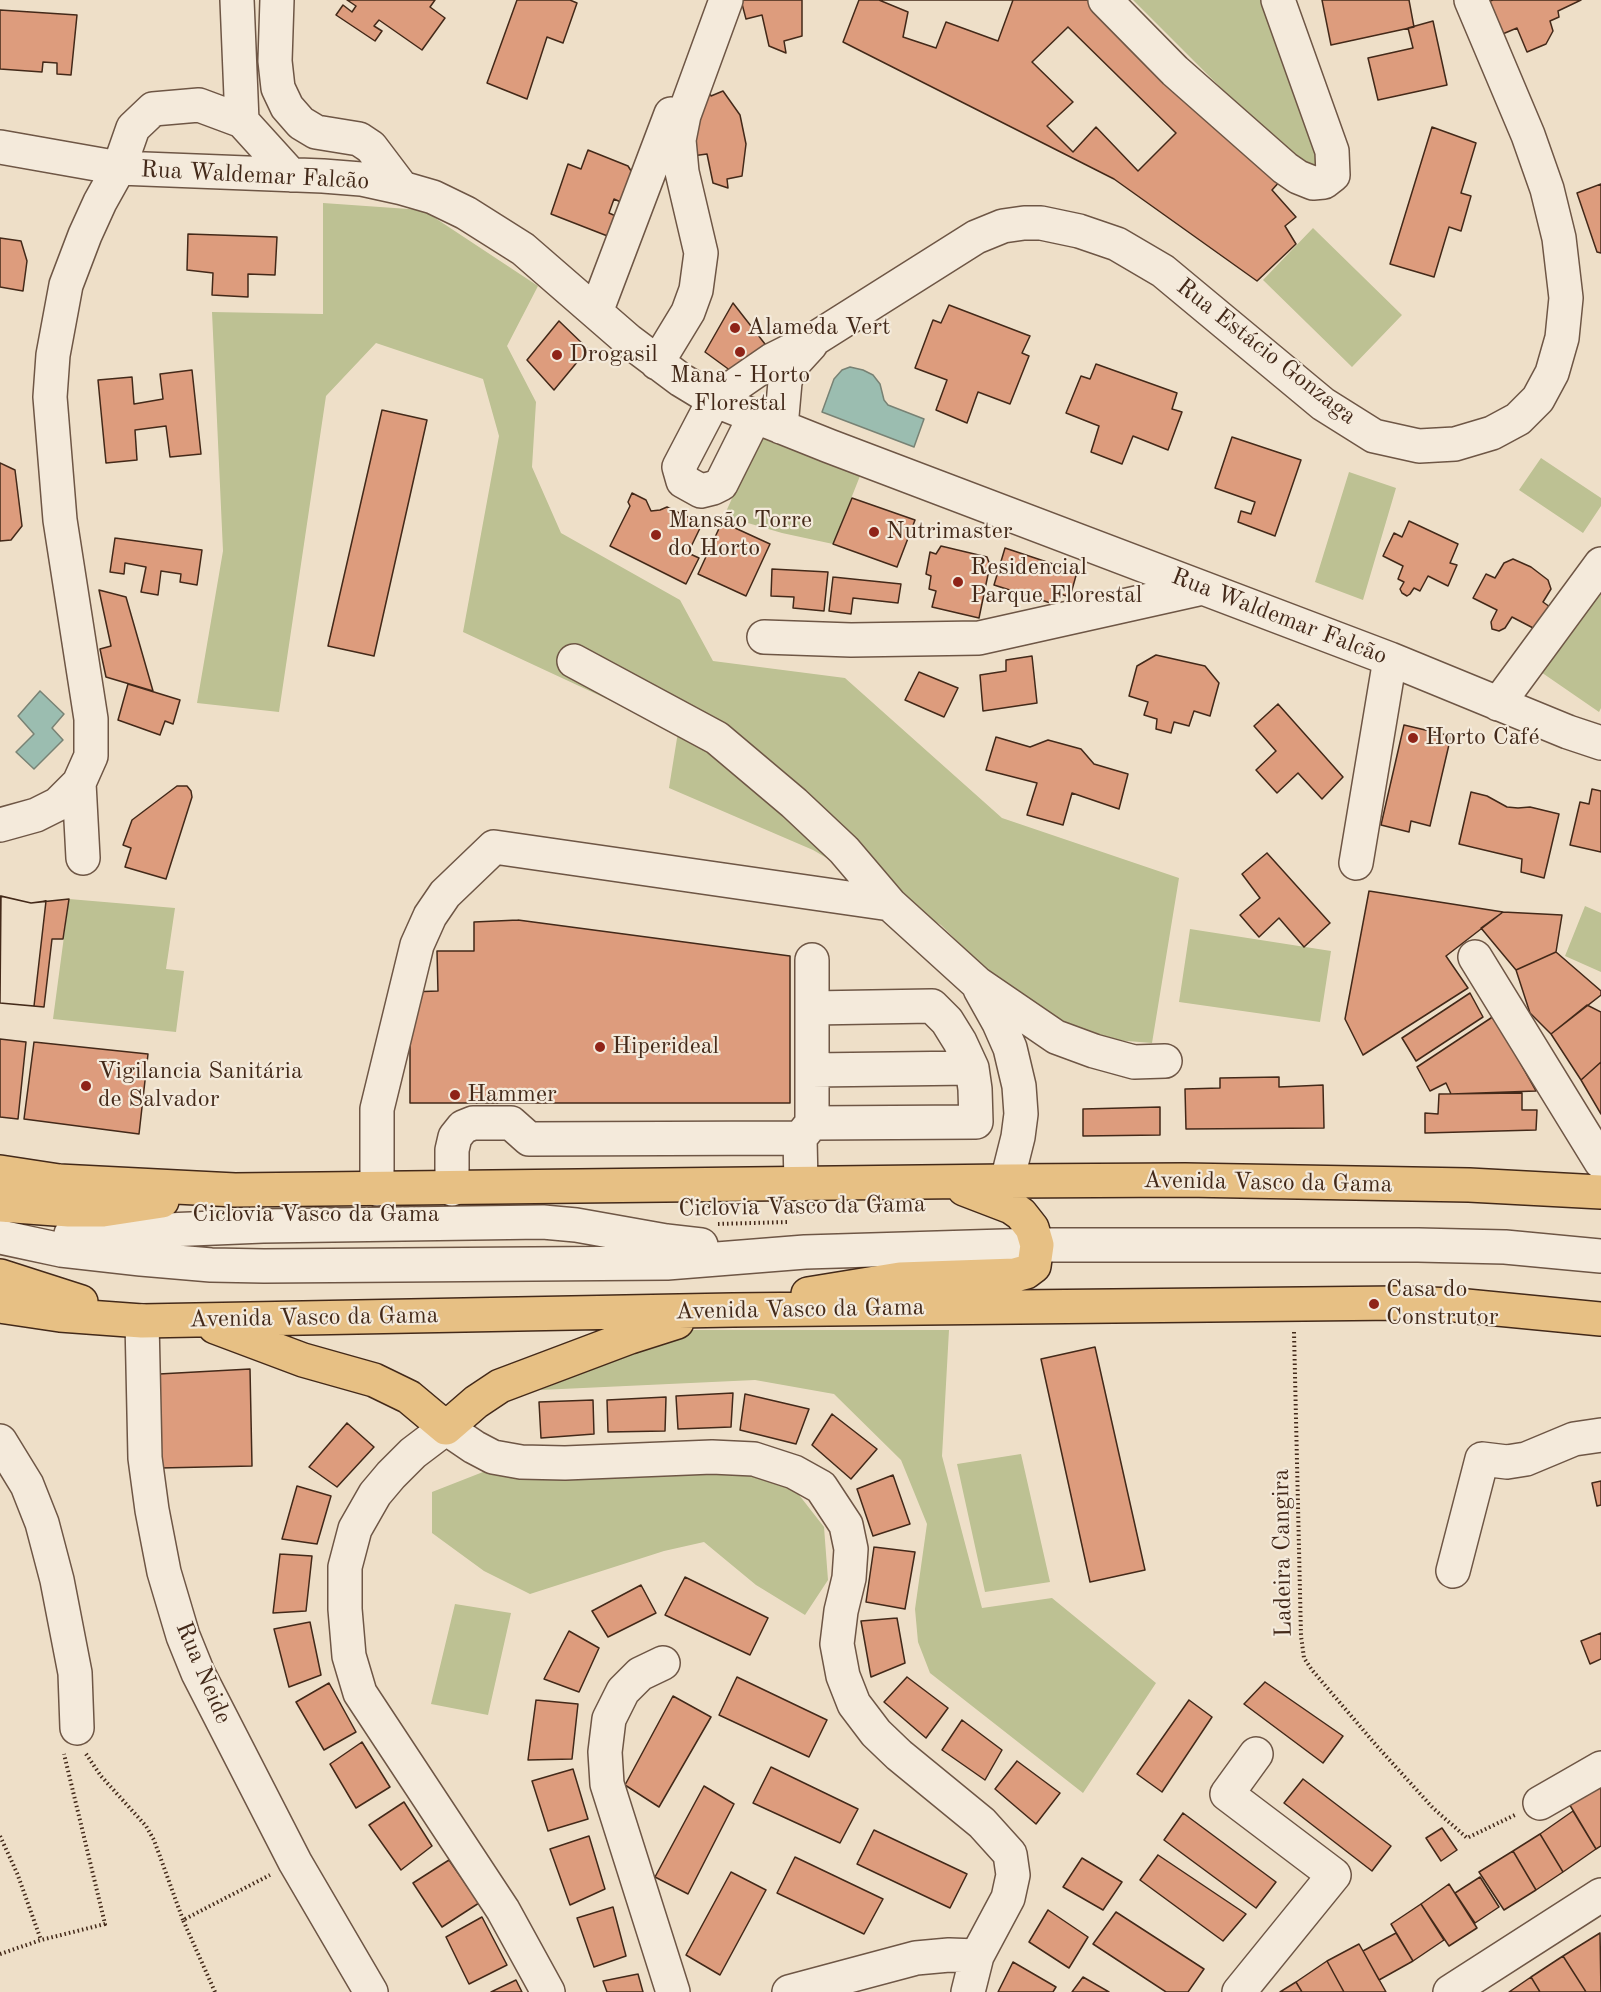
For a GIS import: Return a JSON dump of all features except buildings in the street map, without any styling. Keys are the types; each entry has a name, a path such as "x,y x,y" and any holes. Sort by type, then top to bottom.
{"main road":[{"name":"Avenida Vasco da Gama","path":"0,1172 59,1181 235,1190 1185,1180 1469,1185 1601,1192"},
{"path":"199,1321 303,1360 374,1380 409,1397 446,1428 476,1402 500,1386 630,1337 723,1310 900,1279 1015,1275 1026,1272 1034,1266 1037,1245 1032,1228 1021,1214 1011,1207 944,1182"},
{"path":"0,1205 103,1210 235,1190"},
{"path":"0,1276 142,1321"},
{"name":"Avenida Vasco da Gama","path":"0,1306 60,1315 142,1321 199,1321 723,1310 1399,1303 1456,1305 1601,1319"}],"street":[{"path":"237,0 242,121"},
{"path":"277,0 275,61 278,88 287,107 301,123 316,132 359,139 371,147 402,188"},
{"path":"657,363 688,312 696,290 701,253 682,172 680,140 684,115 726,0"},
{"path":"1105,0 1175,71 1284,168 1313,183 1324,182 1333,176 1332,151 1278,0"},
{"name":"Rua Estácio Gonzaga","path":"714,400 772,360 816,338 976,237 1003,226 1041,224 1079,231 1117,244 1163,271 1323,404 1374,436 1419,446 1455,444 1492,433 1518,419 1538,399 1552,373 1562,338 1566,298 1559,238 1547,189 1528,135 1470,0"},
{"path":"0,825 36,815 58,804 79,783 91,756 91,719 60,520 50,397 53,355 66,285 85,235 119,168 133,128 153,109 199,105 242,121 291,175"},
{"path":"596,312 671,114"},
{"name":"Rua Waldemar Falcão","path":"0,147 119,168 361,179 433,197 497,231 523,249 657,363 714,400 1390,659 1498,704 1601,743"},
{"name":"Rua Estácio Gonzaga","path":"768,422 790,367 816,338"},
{"path":"714,400 679,467 683,481 701,491 721,484 768,422"},
{"path":"1498,704 1601,564"},
{"path":"764,637 851,640 979,638 1203,588"},
{"path":"1356,863 1390,659"},
{"path":"574,661 717,738 794,803 844,850 890,904 977,983 1056,1037 1134,1062 1165,1062"},
{"name":"Rua Waldemar Falcão","path":"1569,732 1601,750"},
{"path":"79,783 82,858"},
{"path":"377,1189 377,1109 417,945 430,916 445,894 494,847 890,904"},
{"path":"1475,957 1601,1162"},
{"path":"801,1184 812,1070 812,960"},
{"path":"977,983 1006,1040 1019,1086 1021,1114 1007,1181"},
{"path":"452,1189 452,1150 455,1137 463,1127 473,1123 511,1123 529,1139 806,1131 976,1122 972,1068 947,1021 932,1006 812,1008"},
{"path":"812,1070 972,1068"},
{"path":"0,1232 97,1234 213,1227 543,1222 576,1225 666,1241 805,1252"},
{"path":"0,1237 61,1250 141,1260 253,1266 667,1263 805,1252 1037,1245 1418,1245 1505,1247 1601,1256"},
{"name":"Rua Neide","path":"142,1321 145,1458 164,1572 183,1636 198,1673 296,1862 371,1992"},
{"path":"548,1992 503,1910 360,1694 349,1656 345,1609 345,1567 355,1528 375,1494 391,1475 413,1453 446,1428 493,1457 521,1462 566,1463 712,1457 754,1459 794,1472 821,1487 846,1525 851,1549 849,1578 841,1611 837,1644 843,1676 854,1704 876,1732 899,1755 982,1823 1010,1854 1013,1875 1008,1898 977,1956 968,1992"},
{"path":"1453,1571 1482,1459 1508,1462 1526,1459 1574,1439 1601,1435"},
{"path":"0,1441 27,1485 42,1523 57,1580 75,1673 79,1735"},
{"path":"663,1663 640,1674 623,1691 609,1719 605,1752 607,1784 673,1992"},
{"path":"1239,1992 1334,1875 1227,1794 1256,1754"},
{"path":"1540,1803 1601,1768"},
{"path":"1450,1992 1600,1898"},
{"path":"789,1992 916,1958 949,1955 977,1956"}],"path":[{"name":"Ciclovia Vasco da Gama","path":"714,1224 793,1222"},
{"name":"Ladeira Cangira","path":"1293,1304 1301,1636 1304,1658 1376,1745 1433,1808 1467,1838 1540,1803"},
{"path":"0,1954 41,1940 105,1924 63,1748 79,1735 90,1762 146,1826 154,1840 183,1920 215,1992"},
{"path":"0,1836 17,1873 41,1940"},
{"path":"183,1920 296,1862"}],"green space":[{"path":"1133,0 1263,0 1322,159 1319,167 1310,168 1286,157"},
{"path":"323,203 423,210 538,286 507,346 536,402 532,467 561,533 680,600 713,661 845,678 1002,818 1179,878 1152,1043 1090,1038 1002,986 941,925 813,850 669,788 678,732 463,632 499,436 483,379 376,343 326,396 279,712 197,703 223,551 212,312 323,314"},
{"path":"1313,228 1402,315 1352,367 1263,280"},
{"path":"760,437 860,476 833,544 782,533 724,516"},
{"path":"1541,458 1601,498 1601,506 1583,533 1519,490"},
{"path":"1349,472 1396,488 1363,600 1315,582"},
{"path":"1601,575 1601,708 1599,712 1538,670"},
{"path":"69,899 175,908 166,969 184,971 176,1032 53,1019"},
{"path":"1585,906 1601,913 1601,972 1565,956"},
{"path":"1190,929 1331,951 1320,1022 1179,1002"},
{"path":"693,1330 949,1330 942,1456 982,1608 1052,1598 1156,1683 1083,1793 930,1673 918,1642 915,1609 927,1524 901,1460 834,1394 755,1380 540,1390"},
{"path":"1021,1454 1050,1582 985,1592 957,1464"},
{"path":"483,1472 745,1474 796,1491 824,1527 828,1580 805,1615 756,1585 704,1542 664,1551 530,1594 484,1571 432,1533 432,1492"},
{"path":"455,1604 511,1613 488,1715 431,1704"}],"shaded area":[{"path":"850,367 873,375 880,384 884,400 888,405 924,419 914,447 822,412 834,379 842,370"},
{"path":"40,691 64,714 52,728 63,740 34,769 16,752 34,734 18,716"}],"place":[{"name":"Alameda Vert","path":"735,328"},
{"name":"Mana - Horto Florestal","path":"740,352"},
{"name":"Drogasil","path":"557,355"},
{"name":"Nutrimaster","path":"874,532"},
{"name":"Mansão Torre do Horto","path":"656,535"},
{"name":"Residencial Parque Florestal","path":"958,582"},
{"name":"Horto Café","path":"1413,738"},
{"name":"Hiperideal","path":"600,1047"},
{"name":"Vigilancia Sanitária de Salvador","path":"86,1086"},
{"name":"Hammer","path":"455,1095"},
{"name":"Casa do Construtor","path":"1374,1304"}]}
